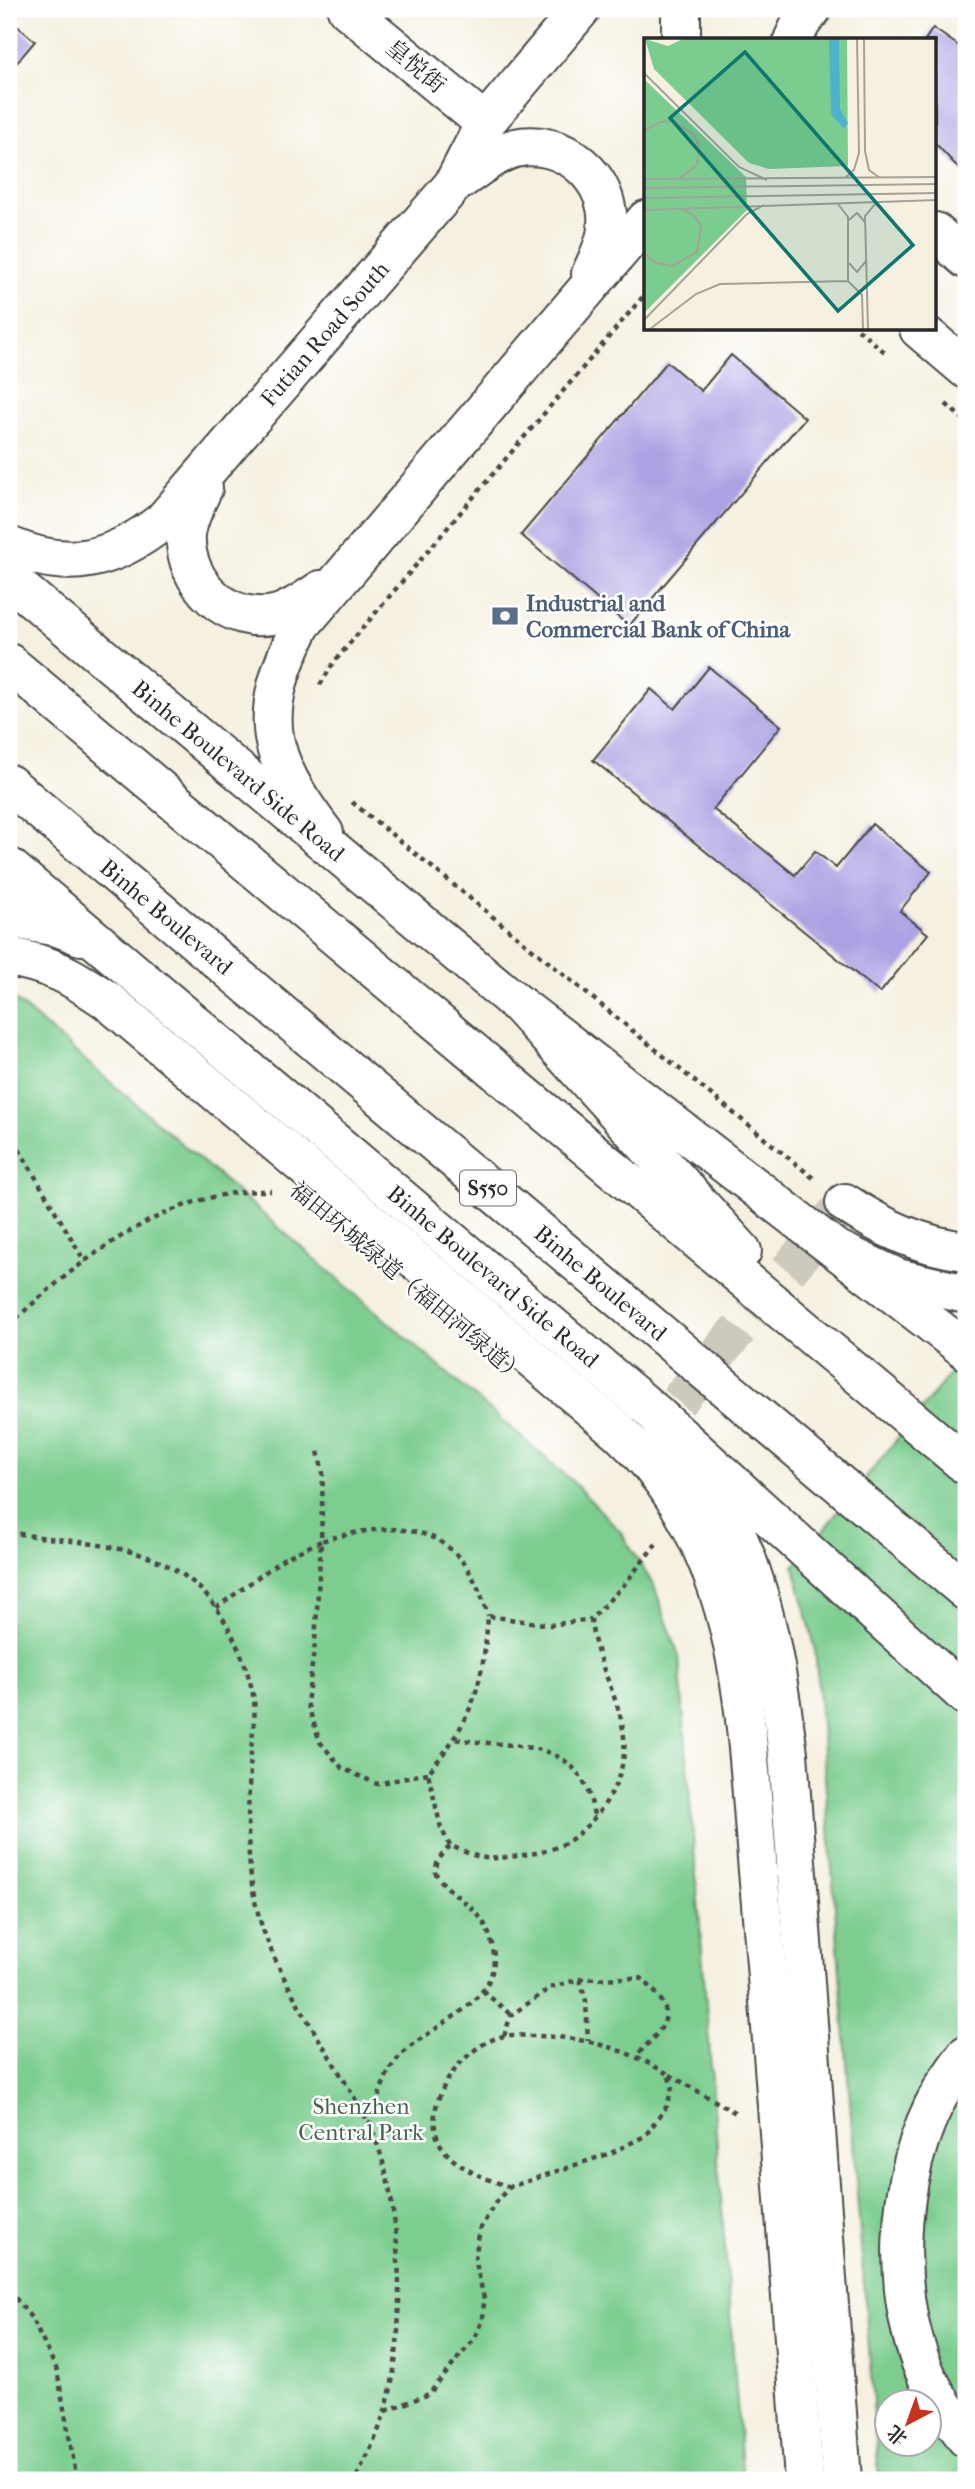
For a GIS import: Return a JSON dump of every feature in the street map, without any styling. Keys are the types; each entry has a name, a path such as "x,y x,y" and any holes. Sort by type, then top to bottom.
{"main road":[{"name":"皇悦街","path":"348,9 485,123"},
{"name":"Futian Road South","path":"9,546 58,560 99,558 133,544 163,521 453,185 485,123 581,9"},
{"path":"681,9 681,38"},
{"path":"794,38 812,9"},
{"path":"453,185 492,159 514,149 538,146 562,152 583,166 598,186 606,207 607,229 582,296"},
{"path":"338,851 296,795 279,762 272,732 273,698 283,661 301,625 644,222"},
{"path":"936,233 966,259"},
{"path":"921,331 966,369"},
{"path":"214,464 192,510 186,532 186,554 193,575 209,595 229,610 253,616 276,614 299,605 345,572"},
{"name":"Binhe Boulevard Side Road","path":"9,579 338,851 519,1005 966,1350"},
{"path":"9,663 966,1465"},
{"name":"Binhe Boulevard","path":"9,784 966,1591"},
{"name":"Binhe Boulevard Side Road","path":"9,867 655,1413 966,1696"},
{"path":"9,918 58,927 107,948"},
{"path":"9,957 36,962 69,974 108,1001 620,1432 649,1461 679,1502 717,1588 732,1643 744,1718 773,2040 804,2480"},
{"path":"519,1005 840,1359"},
{"path":"845,1203 873,1222 903,1236 966,1251"},
{"path":"838,1250 897,1278 966,1294"},
{"path":"655,1413 702,1475 730,1522 750,1569 779,1685 788,1755 842,2480"},
{"path":"966,2055 941,2091 918,2146 903,2209 903,2222 904,2276 911,2332 935,2392 966,2438"}],"path":[{"path":"315,694 334,662 644,295"},
{"path":"349,799 384,831 845,1203"},
{"path":"9,1132 85,1262"},
{"name":"福田环城绿道（福田河绿道）","path":"9,1325 85,1262 149,1218 238,1189 273,1191"},
{"path":"216,1608 283,1559 321,1541 358,1530 399,1529 438,1538 465,1563 481,1592 488,1616 477,1695 456,1739 428,1773 376,1784 342,1768 320,1742 307,1703 315,1643 321,1541 323,1473 317,1447"},
{"path":"9,1532 38,1538 97,1542 145,1555 181,1572 216,1608 240,1650 254,1702 249,1819 251,1866 258,1912 271,1949 369,2125 384,2166 394,2233 400,2304 396,2357 386,2411 355,2480"},
{"path":"488,1616 551,1625 591,1619 623,1586 659,1541"},
{"path":"428,1773 441,1828 450,1846 481,1858 542,1852 572,1839 594,1817 614,1788 624,1766 624,1738 619,1708 603,1673 591,1619"},
{"path":"456,1739 528,1745 555,1754 576,1773 591,1796 594,1817"},
{"path":"369,2125 388,2072 400,2056 462,2014 483,1991 491,1968 492,1946 485,1925 463,1900 441,1883 435,1872 438,1860 450,1846"},
{"path":"503,2036 511,2015 552,1987 580,1979 641,1978 663,1999 666,2019 655,2037 637,2055"},
{"path":"580,1979 586,2001 588,2041"},
{"path":"483,1991 511,2015"},
{"path":"510,2187 475,2174 454,2159 442,2148 435,2131 434,2109 450,2074 472,2052 503,2036 560,2036 637,2055 741,2116"},
{"path":"386,2411 429,2394 475,2338 483,2320 484,2299 475,2258 480,2230 496,2200 510,2187 611,2153 645,2136 667,2106 672,2087 668,2074"},
{"path":"9,2290 32,2319 57,2370 77,2480"}],"green space":[{"name":"Shenzhen Central Park","path":"14,999 571,1480 620,1531 654,1586 679,1656 743,2480 9,2480 9,1000"},
{"path":"966,1354 966,2480 879,2480 877,2458 944,2458 944,2388 874,2388 874,2415 815,1647 794,1566"}],"building":[{"path":"9,19 35,41 9,72"},
{"path":"933,28 966,51 966,176 936,144 936,38 926,38"},
{"path":"731,355 805,418 629,626 521,535 667,362 701,391"},
{"path":"709,667 781,726 713,809 795,875 815,851 836,868 872,824 931,872 900,911 928,934 880,993 593,760 651,689 675,709"}],"tunnel":[{"path":"641,1445 845,1203"}],"place":[{"name":"Industrial and Commercial Bank of China","path":"505,616"}]}
